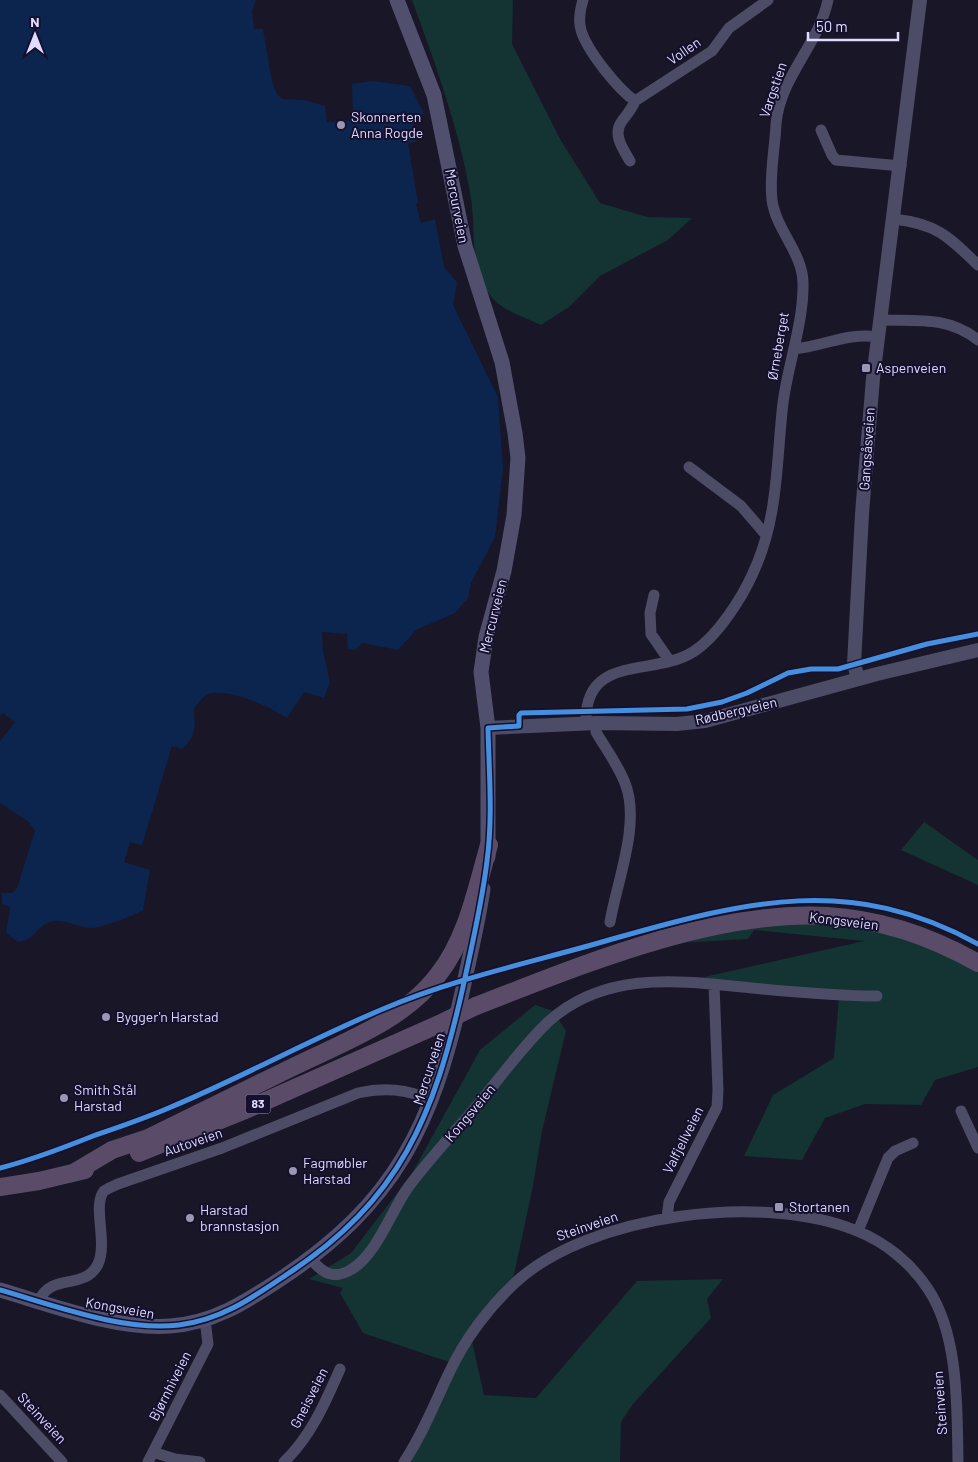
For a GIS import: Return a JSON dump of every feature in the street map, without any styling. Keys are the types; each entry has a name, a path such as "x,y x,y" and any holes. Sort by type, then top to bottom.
{"highway":[{"name":"83","path":"0,1187 75,1172 112,1150 148,1138 371,1028 407,1005 438,976 455,949 468,916 488,845"},
{"name":"Kongsveien","path":"75,1172 172,1140 243,1111 476,1006 554,976 648,945 722,926 775,917 828,916 880,924 929,939 978,963"}],"main road":[{"name":"Mercurveien","path":"311,1259 363,1213 392,1176 418,1133 432,1100 449,1050 481,906 488,845 488,728 481,672 486,637 504,571 514,516 518,458 502,362 465,246 434,94 397,0"},
{"name":"Kongsveien","path":"0,1290 82,1314 152,1326 179,1325 205,1320 242,1304 311,1259"}],"street":[{"path":"583,0 579,11 581,31 614,83 635,101"},
{"name":"Vollen","path":"630,161 620,144 618,131 620,122 633,108 635,101 712,51 729,28 768,0"},
{"name":"Vargstien","path":"773,167 779,112 793,71 824,17 828,0"},
{"name":"Gangsåsveien","path":"858,679 854,664 862,514 878,337 901,166 920,0"},
{"path":"821,130 836,160 901,166"},
{"name":"Ørneberget","path":"591,723 586,705 592,691 604,679 621,670 669,660 694,652 733,611 757,564 774,511 783,402 794,349 803,284 801,267 780,226 772,200 773,167"},
{"path":"894,219 931,226 952,241 978,265"},
{"path":"880,320 940,322 956,325 978,340"},
{"path":"794,349 812,347 862,334 878,337"},
{"path":"689,467 741,506 766,535"},
{"path":"654,594 650,613 651,634 669,660"},
{"name":"Rødbergveien","path":"488,728 591,723 660,724 705,721 858,679 978,650"},
{"path":"591,723 620,772 629,802 626,854 615,891 610,922"},
{"name":"Kongsveien","path":"311,1259 326,1274 334,1276 345,1274 364,1260 407,1189 535,1035 562,1010 587,996 627,983 667,980 814,994 877,996"},
{"name":"Valfjellveien","path":"667,1218 668,1202 717,1107 714,984"},
{"name":"Autoveien","path":"39,1301 43,1292 49,1287 86,1276 94,1271 102,1252 103,1236 99,1211 100,1198 105,1191 118,1184 222,1148 358,1093 379,1088 397,1089 432,1100"},
{"path":"960,1110 978,1148"},
{"path":"858,1231 888,1158 895,1151 913,1143"},
{"name":"Steinveien","path":"404,1462 425,1426 461,1350 494,1304 515,1283 557,1252 589,1239 667,1218 709,1212 811,1218 858,1231 876,1240 905,1262 927,1286 935,1302 947,1340 955,1381 958,1462"},
{"name":"Bjørnhiveien","path":"151,1457 208,1344 205,1320"},
{"name":"Gneisveien","path":"284,1462 302,1443 317,1420 340,1369"},
{"name":"Steinveien","path":"2,1399 62,1462"},
{"path":"151,1457 200,1462"}],"green space":[{"path":"412,0 513,0 512,44 560,139 600,203 647,217 692,218 668,240 600,276 569,307 541,325 504,308 487,291 477,266 472,205 465,167 437,71"},
{"path":"924,822 978,860 978,885 901,850"},
{"path":"838,922 905,937 978,969 978,1067 935,1080 921,1105 865,1104 825,1118 802,1160 744,1156 773,1095 834,1058 839,997 691,980 864,941 754,930 748,939 660,944 736,925"},
{"path":"535,1005 553,1011 566,1031 542,1131 533,1186 512,1284 469,1328 484,1395 536,1398 637,1281 723,1279 707,1299 711,1318 633,1404 621,1422 620,1462 405,1462 455,1364 363,1333 340,1293 343,1288 309,1279 351,1253 411,1175 480,1050"}],"water":[{"path":"0,0 256,0 252,11 254,29 263,29 272,82 277,94 282,99 304,100 325,106 327,122 353,120 352,84 373,81 410,86 423,112 423,115 413,122 416,142 408,143 418,203 416,204 421,223 435,219 444,267 457,282 453,305 498,397 503,469 495,537 471,583 468,598 455,613 416,630 398,650 362,643 355,650 348,649 347,634 322,632 323,652 330,682 324,698 304,692 287,718 261,704 240,696 221,693 206,695 194,709 195,726 190,740 182,749 172,746 142,845 130,842 124,862 150,870 143,910 104,926 92,928 60,921 50,922 42,926 29,938 18,942 6,933 10,907 2,904 2,893 12,893 17,888 35,831 29,822 0,803 0,741 15,722 3,713 0,716"}],"cycle path":[{"path":"0,1290 65,1310 135,1325 179,1325 209,1318 236,1307 261,1292 325,1246 358,1216 385,1185 407,1151 425,1115 452,1033 463,987 477,924 489,844 490,778 488,728 519,726 519,715 521,713 687,709 722,702 747,693 788,673 811,669 838,669 927,644 978,634"},
{"path":"0,1168 47,1154 162,1111 356,1021 411,998 498,970 710,913 755,905 798,901 842,902 886,908 931,922 978,944"}],"place":[{"name":"Skonnerten Anna Rogde","path":"341,125"},
{"name":"Aspenveien","path":"866,368"},
{"name":"Bygger'n Harstad","path":"106,1017"},
{"name":"Smith Stål Harstad","path":"64,1098"},
{"name":"Fagmøbler Harstad","path":"293,1171"},
{"name":"Stortanen","path":"779,1207"},
{"name":"Harstad brannstasjon","path":"190,1218"}]}
